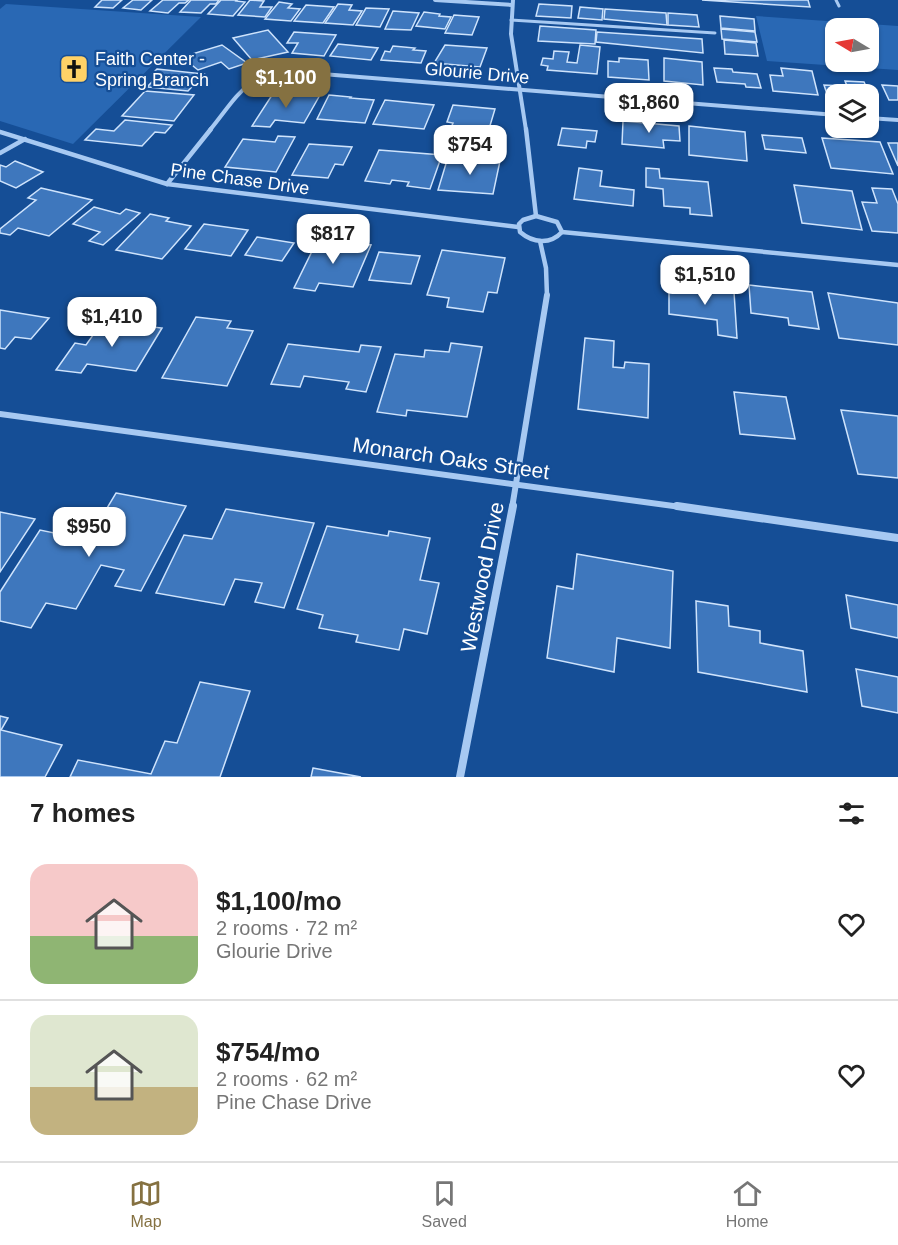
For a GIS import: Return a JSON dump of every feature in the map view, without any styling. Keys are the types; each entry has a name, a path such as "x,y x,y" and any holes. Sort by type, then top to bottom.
{"street":[{"path":"435,0 513,3 511,20 513,49 521,90 536,216"},
{"name":"Glourie Drive","path":"166,184 247,84 277,72 315,72 825,115"},
{"path":"879,119 898,120"},
{"name":"Pine Chase Drive","path":"0,132 166,184 519,227"},
{"path":"0,153 25,139"},
{"path":"536,216 558,222 562,232 555,239 540,241 523,236 519,227 523,220 536,216"},
{"path":"562,232 898,265"},
{"name":"Westwood Drive","path":"460,777 517,483 547,302 546,268 540,241"},
{"name":"Monarch Oaks Street","path":"0,414 517,483 898,538"}],"lane":[{"path":"836,0 839,6"},
{"path":"511,20 715,33"}],"shaded area":[{"name":"Faith Center - Spring Branch","path":"6,4 201,17 73,144 0,121 0,9"},
{"path":"756,16 825,21 825,65 767,61"},
{"path":"879,25 898,26 898,70 879,69"}],"building":[{"path":"102,0 122,0 113,8 95,7"},
{"path":"133,0 152,0 141,10 123,8"},
{"path":"163,0 189,0 179,3 168,13 150,11"},
{"path":"191,0 219,0 216,4 210,4 201,13 180,12"},
{"path":"221,0 245,2 233,16 208,14"},
{"path":"250,0 264,1 260,7 272,7 265,17 238,15"},
{"path":"702,0 808,0 810,7"},
{"path":"279,2 292,4 288,8 300,9 291,21 265,19"},
{"path":"338,4 352,5 349,10 362,11 353,25 325,23"},
{"path":"539,4 572,6 571,18 536,16"},
{"path":"306,5 334,7 323,23 294,21"},
{"path":"580,7 603,9 602,20 578,18"},
{"path":"366,8 389,9 380,27 356,25"},
{"path":"605,9 666,13 667,25 604,19"},
{"path":"393,11 419,13 411,30 385,29"},
{"path":"424,12 451,17 445,29 416,26"},
{"path":"668,13 697,15 699,27 668,25"},
{"path":"454,15 479,17 472,35 445,33"},
{"path":"720,16 754,19 755,31 721,28"},
{"path":"540,26 596,30 595,44 538,41"},
{"path":"721,29 755,32 757,42 722,39"},
{"path":"268,30 288,52 252,60 233,38"},
{"path":"294,32 336,35 324,56 292,53 298,43 287,43"},
{"path":"597,32 702,39 703,53 596,42"},
{"path":"724,40 756,43 758,56 725,54"},
{"path":"338,44 378,48 371,60 330,56"},
{"path":"222,45 247,63 229,69 221,62 198,70 182,57"},
{"path":"445,45 487,48 480,67 434,63"},
{"path":"580,45 600,47 597,74 547,70 548,66 541,65 543,58 553,59 554,51 569,52 567,62 577,63"},
{"path":"393,46 426,51 421,63 381,60 385,51 390,52"},
{"path":"619,58 648,60 649,80 608,77 608,61 619,62"},
{"path":"664,58 702,62 703,85 664,81"},
{"path":"714,68 757,74 761,88 746,87 745,84 717,82"},
{"path":"781,68 812,71 818,95 773,91 770,75 783,76"},
{"path":"157,69 204,74 188,91 147,87 160,74 153,73"},
{"path":"845,81 864,82 865,84 846,84"},
{"path":"882,85 898,86 898,100 889,100"},
{"path":"145,91 194,95 174,121 122,116"},
{"path":"274,92 320,95 304,123 275,120 270,127 252,126"},
{"path":"329,95 374,100 365,123 317,119"},
{"path":"385,100 434,105 424,129 373,124"},
{"path":"453,105 495,109 486,139 448,135 453,123 447,122"},
{"path":"125,120 172,125 165,133 155,132 142,146 85,140 96,129 114,131"},
{"path":"623,121 679,126 680,141 663,140 664,148 622,144"},
{"path":"689,126 745,132 747,161 689,155"},
{"path":"562,128 597,131 595,142 587,141 586,148 558,145"},
{"path":"762,135 802,138 806,153 765,149"},
{"path":"278,136 295,137 276,172 225,167 243,139 275,142"},
{"path":"822,138 880,142 893,174 831,168"},
{"path":"888,143 898,143 898,166"},
{"path":"309,144 352,147 343,165 335,164 328,178 292,175"},
{"path":"379,150 442,155 430,189 407,186 409,182 392,180 390,184 365,181"},
{"path":"448,157 500,161 493,194 438,190"},
{"path":"15,161 43,172 16,188 0,181 0,165 6,167"},
{"path":"579,168 602,171 600,186 634,190 633,206 574,199"},
{"path":"646,168 659,169 660,178 708,182 712,216 690,214 690,208 664,206 663,189 646,187"},
{"path":"794,185 852,191 862,230 802,223"},
{"path":"41,188 92,200 49,236 18,228 10,235 0,233 0,229 36,200 28,198"},
{"path":"872,188 892,189 898,204 898,233 872,231 862,202 877,203"},
{"path":"94,207 120,214 126,209 140,213 103,245 89,241 100,232 73,224"},
{"path":"150,214 169,218 166,221 191,226 162,259 116,250"},
{"path":"204,224 248,230 231,256 185,249"},
{"path":"257,237 294,243 282,261 245,255"},
{"path":"318,239 371,245 353,287 319,283 315,291 294,288"},
{"path":"442,250 505,258 497,293 488,292 483,312 447,307 449,298 427,295"},
{"path":"379,252 420,256 411,284 369,280"},
{"path":"669,284 734,292 737,338 718,335 717,320 669,314"},
{"path":"749,285 812,292 819,329 789,325 788,318 751,313"},
{"path":"828,293 898,303 898,345 839,338"},
{"path":"0,310 49,318 31,339 15,337 5,349 0,348"},
{"path":"196,317 231,321 227,328 253,331 227,386 162,378"},
{"path":"103,321 162,328 136,371 87,364 81,373 56,370 75,343 86,345"},
{"path":"585,338 614,341 613,367 624,368 625,362 649,364 648,418 578,409"},
{"path":"451,343 482,347 467,417 407,410 406,416 377,412 395,354 424,357 425,350 449,352"},
{"path":"288,344 359,352 361,345 381,347 366,392 346,389 349,382 304,376 300,387 271,384"},
{"path":"734,392 786,397 795,439 740,434"},
{"path":"841,410 898,416 898,478 858,474"},
{"path":"116,493 186,506 141,591 115,586 124,570 101,565 76,609 46,603 31,628 0,621 0,592 40,530 88,540"},
{"path":"226,509 314,523 284,608 255,602 262,583 235,579 224,605 156,593 184,535 212,539"},
{"path":"0,512 35,519 0,572"},
{"path":"327,526 388,536 389,531 430,538 420,580 439,583 427,634 404,629 399,650 356,642 358,635 319,628 323,615 297,609"},
{"path":"577,554 673,571 670,648 617,638 614,672 547,658 557,586 573,589"},
{"path":"846,595 898,605 898,638 851,628"},
{"path":"696,601 728,606 729,626 760,631 760,643 803,651 807,692 698,672"},
{"path":"856,669 898,677 898,713 862,706"},
{"path":"200,682 250,691 220,777 70,777 78,760 151,774 165,741 177,743"},
{"path":"0,716 8,718 1,730 62,745 45,777 0,777"},
{"path":"313,768 361,777 311,777"}],"place":[{"name":"Faith Center - Spring Branch","path":"74,69"}]}
